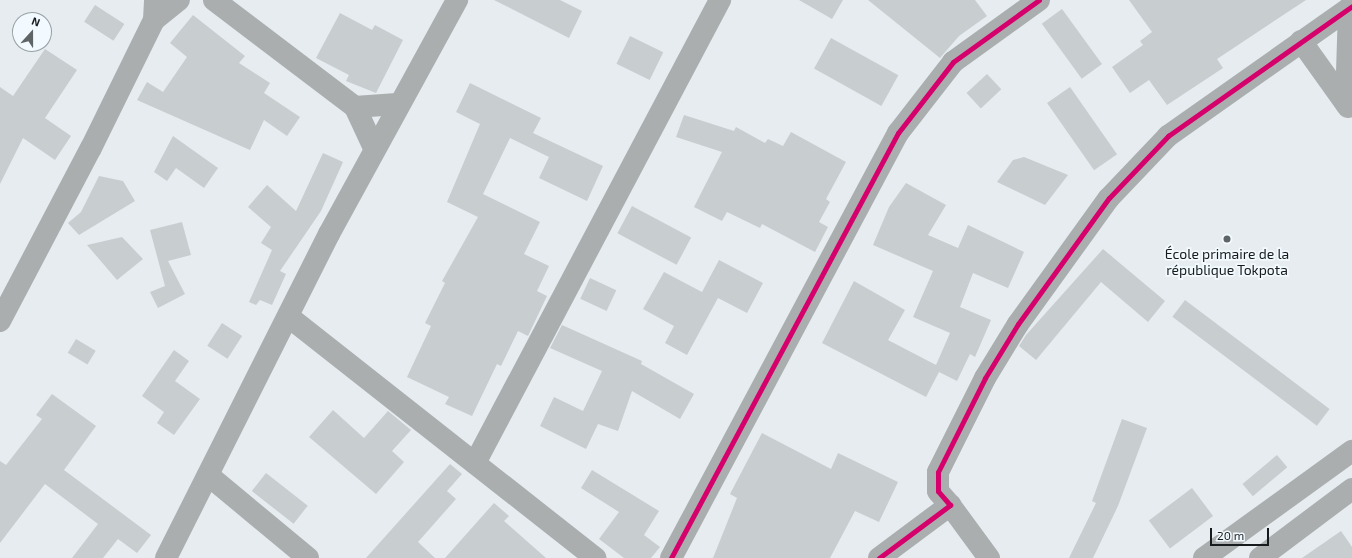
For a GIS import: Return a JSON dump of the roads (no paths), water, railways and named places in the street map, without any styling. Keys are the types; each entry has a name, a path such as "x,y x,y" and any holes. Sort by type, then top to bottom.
{"street":[{"path":"0,321 91,148 154,10 179,0"},
{"path":"214,0 238,6 355,107 374,148"},
{"path":"166,558 374,148 397,104 457,0"},
{"path":"475,463 720,0"},
{"path":"671,558 898,133 953,62 1039,0"},
{"path":"989,558 938,491 938,472 985,378 1018,324 1109,198 1168,136 1351,7"},
{"path":"1349,109 1351,7"},
{"path":"1302,41 1349,109"},
{"path":"355,107 397,104"},
{"path":"289,317 595,558"},
{"path":"1204,558 1352,451"},
{"path":"208,475 308,558"},
{"path":"1260,558 1350,495"},
{"path":"879,558 950,505"}],"place":[{"name":"École primaire de la république Tokpota","path":"1227,239"}]}
